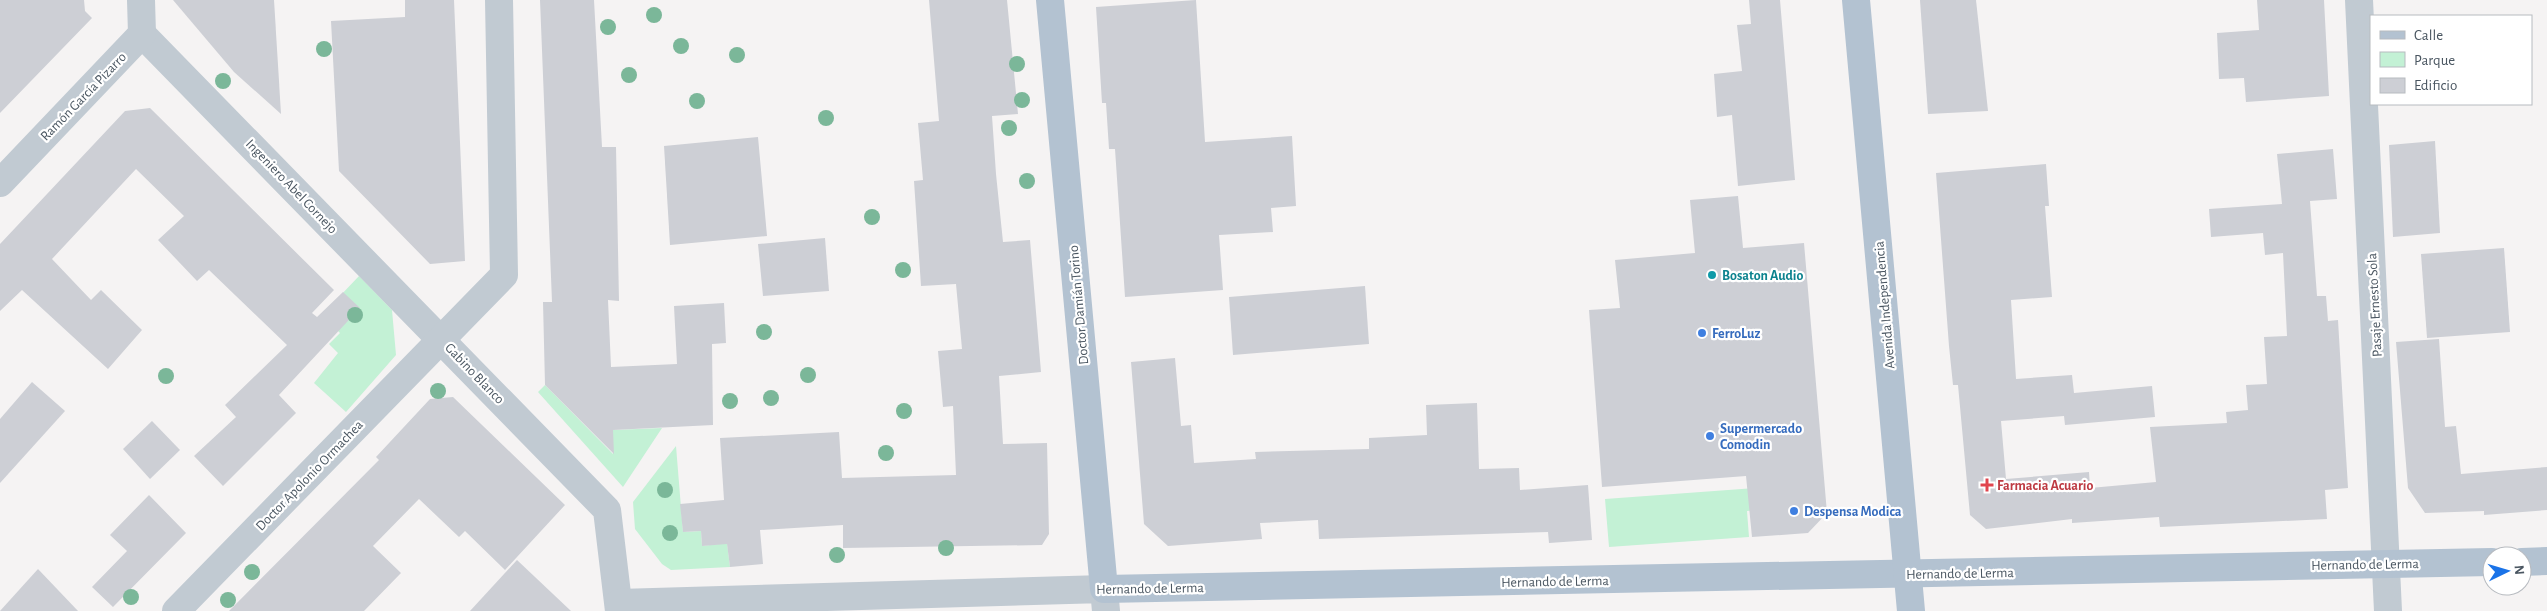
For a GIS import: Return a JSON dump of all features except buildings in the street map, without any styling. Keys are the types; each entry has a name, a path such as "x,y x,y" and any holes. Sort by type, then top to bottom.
{"main road":[{"name":"Doctor Damián Torino","path":"1050,0 1105,600"},
{"name":"Avenida Independencia","path":"1856,0 1911,611"},
{"path":"2532,562 2547,561"},
{"name":"Hernando de Lerma","path":"1105,600 1908,574 2482,562"}],"street":[{"path":"141,0 142,34"},
{"name":"Gabino Blanco","path":"499,0 504,275 442,339 607,510 619,607"},
{"name":"Pasaje Ernesto Sola","path":"2359,0 2388,611"},
{"name":"Ramón García Pizarro","path":"0,183 142,34"},
{"name":"Ingeniero Abel Cornejo","path":"142,34 442,339"},
{"name":"Doctor Apolonio Ormachea","path":"176,611 442,339"},
{"name":"Hernando de Lerma","path":"619,607 1105,600"}],"green space":[{"path":"359,276 392,310 396,355 346,412 314,383 338,353 329,344 340,333 322,315"},
{"path":"545,385 613,454 613,430 662,428 623,487 538,392"},
{"path":"676,446 683,532 701,531 702,546 727,543 730,567 671,570 662,564 635,529 633,502"},
{"path":"1769,487 1771,509 1747,511 1749,537 1609,547 1605,499"}],"place":[{"name":"Bosaton Audio","path":"1712,275"},
{"name":"FerroLuz","path":"1702,333"},
{"name":"Supermercado Comodin","path":"1710,436"},
{"name":"Farmacia Acuario","path":"1987,485"},
{"name":"Despensa Modica","path":"1794,511"}]}
